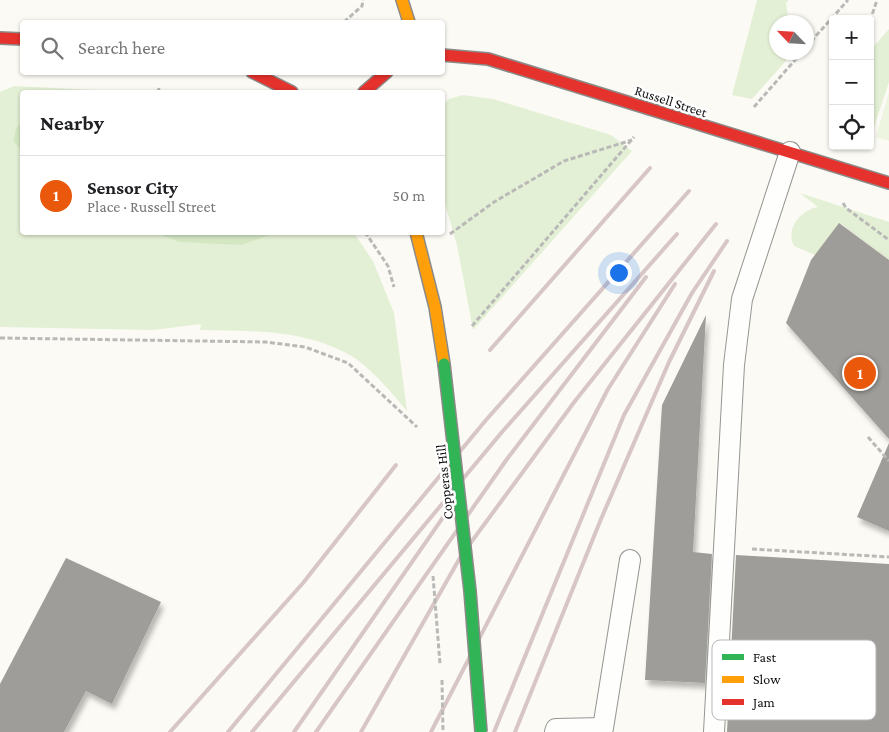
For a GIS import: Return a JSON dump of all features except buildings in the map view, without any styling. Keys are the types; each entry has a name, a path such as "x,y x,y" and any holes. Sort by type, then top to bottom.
{"street":[{"path":"402,0 408,20"},
{"path":"0,38 20,39"},
{"name":"Russell Street","path":"445,55 488,59 889,183"},
{"path":"258,75 288,90"},
{"path":"366,90 384,75"},
{"name":"Copperas Hill","path":"417,235 435,307 444,361 470,591 481,732"}],"lane":[{"path":"719,640 734,366 742,299 790,152"},
{"path":"555,732 556,729 603,728 630,560"}],"path":[{"path":"346,20 362,6 362,0"},
{"path":"814,38 848,0"},
{"path":"872,15 877,0"},
{"path":"729,135 795,60"},
{"path":"444,361 654,111"},
{"path":"447,236 494,202 564,161 632,139"},
{"path":"846,208 889,240"},
{"path":"367,235 388,266 395,292"},
{"path":"0,338 266,342 306,347 348,363 417,427"},
{"path":"417,418 420,436"},
{"path":"868,437 889,461"},
{"path":"724,547 889,557"},
{"path":"432,572 442,680 443,732"}],"green space":[{"path":"757,0 789,0 786,3 788,15 769,15 769,60 787,60 752,99 732,95"},
{"path":"889,29 889,82 874,127 874,60 874,46"},
{"path":"14,86 95,90 20,90 20,235 355,235 373,261 394,313 407,411 379,379 354,358 329,345 293,335 256,331 200,330 201,324 153,330 0,327 0,92"},
{"path":"889,92 889,141 876,137"},
{"path":"463,95 493,99 611,135 632,151 473,330 457,245 445,204 445,103 449,99"},
{"path":"20,124 20,149 13,141 16,129"},
{"path":"800,193 889,222 889,260 840,223 815,255 794,246 792,233 796,221 806,212 818,207"},
{"path":"162,235 269,235 241,245 179,242"}],"railway":[{"path":"490,350 650,168"},
{"path":"228,732 486,420 689,191"},
{"path":"361,732 461,556 575,401 716,224"},
{"path":"252,732 502,432 677,234"},
{"path":"494,732 624,415 692,293 727,241"},
{"path":"515,732 601,519 669,362 714,271"},
{"path":"316,732 507,459 646,277"},
{"path":"431,732 608,389 675,284"},
{"path":"170,732 303,583 396,465"},
{"path":"294,732 462,490"}],"traffic: slow":[{"path":"402,0 408,20"},
{"path":"417,235 435,307 444,364"}],"traffic: jam":[{"path":"0,38 20,39"},
{"path":"445,55 488,59 889,183"},
{"path":"258,75 288,90"},
{"path":"366,90 384,75"}],"traffic: fast":[{"path":"444,364 470,591 481,732"}],"place":[{"name":"Sensor City","path":"860,373"}]}
